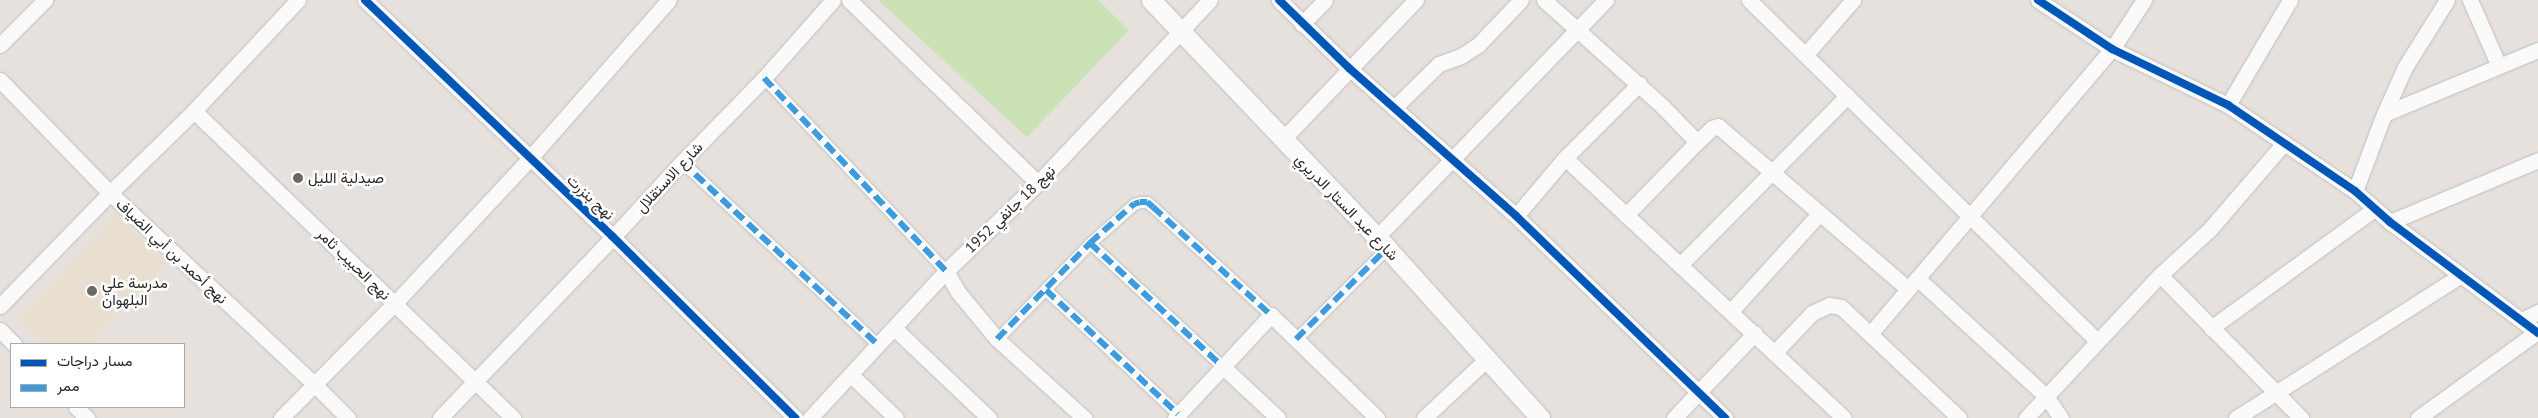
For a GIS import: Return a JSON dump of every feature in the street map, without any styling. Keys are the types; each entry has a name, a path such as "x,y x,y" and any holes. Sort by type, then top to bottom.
{"street":[{"path":"0,45 45,0"},
{"path":"0,306 110,193 194,111 298,0"},
{"name":"نهج بنزرت","path":"365,0 614,237 795,418"},
{"path":"281,418 394,303 530,158 669,0"},
{"name":"شارع الاستقلال","path":"440,418 764,78 833,0"},
{"path":"848,0 1038,183"},
{"name":"شارع عبد الستار الدريري","path":"1151,0 1282,140 1382,243 1488,358 1540,418"},
{"name":"نهج 18 جانفي 1952","path":"810,418 946,271 1038,183 1210,0"},
{"path":"1279,0 1349,68 1516,216 1725,418"},
{"path":"1302,24 1325,0"},
{"path":"1282,140 1416,0"},
{"path":"1394,108 1439,64 1461,56 1478,45 1520,0"},
{"path":"1544,0 1638,84 1698,142"},
{"path":"1296,339 1382,243 1452,160 1606,0"},
{"path":"1750,0 2097,341"},
{"path":"1806,54 1853,0"},
{"path":"2038,0 2112,49 2228,105 2284,142 2355,191 2390,222 2460,276 2538,332 2418,418"},
{"path":"1870,334 2112,49 2144,0"},
{"path":"2228,105 2290,0"},
{"path":"2355,191 2384,114 2405,67 2447,0"},
{"path":"2470,0 2499,66"},
{"path":"2384,114 2538,50"},
{"path":"764,78 946,271 958,292 997,339 1084,418"},
{"name":"نهج أحمد بن أبي الضياف","path":"0,80 110,193 348,418"},
{"path":"1516,216 1565,158 1638,84"},
{"path":"1680,264 1847,96"},
{"name":"نهج الحبيب ثامر","path":"194,111 513,418"},
{"path":"1626,215 1712,128 1721,127 1820,213 1913,284 2046,396 2061,418"},
{"path":"2026,418 2160,275 2210,229 2284,142"},
{"path":"1565,158 1755,333 1844,418"},
{"path":"2390,222 2538,160"},
{"path":"682,162 878,345"},
{"path":"997,339 1090,243 1134,204 1147,202 1296,339 1377,418"},
{"path":"2211,328 2374,208"},
{"path":"1731,311 1820,213"},
{"path":"1090,243 1278,418"},
{"path":"2160,275 2301,418"},
{"path":"2236,418 2274,392 2460,276"},
{"path":"1046,290 1178,417 1222,366 1271,316"},
{"path":"1775,352 1812,313 1829,305 1841,307 1959,418"},
{"path":"2522,320 2538,312"},
{"path":"894,328 989,418"},
{"path":"0,330 13,343"},
{"path":"1674,418 1755,333"},
{"path":"1424,418 1488,358"},
{"path":"851,375 896,418"},
{"path":"77,408 87,418"}],"shaded area":[{"name":"مدرسة علي البلهوان","path":"116,214 168,264 90,343 42,343 16,318"}],"green space":[{"path":"878,0 1098,0 1129,30 1027,137"}],"marked path":[{"path":"764,78 946,271"},
{"path":"682,162 878,345"},
{"path":"997,339 1090,243 1134,204 1140,202 1147,202 1153,207 1271,315"},
{"path":"1090,243 1222,366"},
{"path":"1296,339 1387,248"},
{"path":"1046,290 1178,414"}],"cycle path":[{"path":"365,0 613,237 795,418"},
{"path":"1279,0 1349,68 1516,216 1725,418"},
{"path":"2038,0 2112,49 2228,105 2355,191 2390,222 2538,333"}],"place":[{"name":"صيدلية الليل","path":"298,178"},
{"name":"مدرسة علي البلهوان","path":"92,291"}]}
